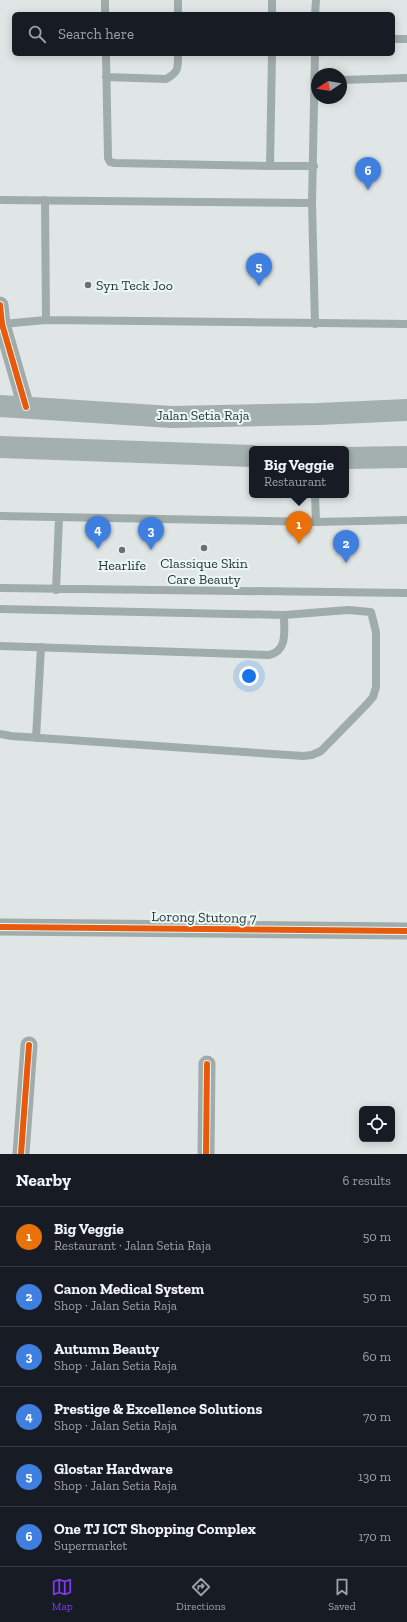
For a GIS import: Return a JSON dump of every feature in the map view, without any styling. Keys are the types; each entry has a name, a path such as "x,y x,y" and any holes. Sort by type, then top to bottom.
{"main road":[{"name":"Jalan Setia Raja","path":"0,406 172,416 318,414 407,410"},
{"path":"0,447 249,456"},
{"path":"349,458 407,457"}],"street":[{"path":"0,305 1,328 26,407"},
{"name":"Lorong Stutong 7","path":"0,927 407,931"},
{"path":"21,1154 29,1045"},
{"path":"206,1154 207,1064"}],"lane":[{"path":"105,0 105,12"},
{"path":"178,0 178,12"},
{"path":"272,0 272,12"},
{"path":"315,12 316,0"},
{"path":"395,39 407,39"},
{"path":"106,56 108,158 110,162 314,166"},
{"path":"106,76 166,79 174,74 178,69 178,56"},
{"path":"270,166 272,56"},
{"path":"315,56 316,68"},
{"path":"347,80 407,78"},
{"path":"315,104 312,203 315,324"},
{"path":"0,200 312,203"},
{"path":"45,200 46,320"},
{"path":"1,328 46,320 407,324"},
{"path":"316,498 316,522"},
{"path":"0,516 316,522 407,520"},
{"path":"56,590 59,518"},
{"path":"0,588 56,590 407,593"},
{"path":"0,609 284,616 348,610 371,612 376,632 376,687 373,697 321,751 312,755 303,756 36,738 0,734"},
{"path":"0,646 269,655 279,651 282,647 284,616"},
{"path":"36,738 41,647"}],"cycle path":[{"path":"0,305 2,324 26,407"},
{"path":"0,927 407,931"},
{"path":"21,1154 29,1045"},
{"path":"206,1154 207,1064"}],"place":[{"name":"One TJ ICT Shopping Complex","path":"368,190"},
{"name":"Syn Teck Joo","path":"88,285"},
{"name":"Glostar Hardware","path":"259,286"},
{"name":"Big Veggie","path":"299,544"},
{"name":"Classique Skin Care Beauty","path":"204,548"},
{"name":"Prestige & Excellence Solutions","path":"98,549"},
{"name":"Hearlife","path":"122,550"},
{"name":"Autumn Beauty","path":"151,550"},
{"name":"Canon Medical System","path":"346,563"}]}
